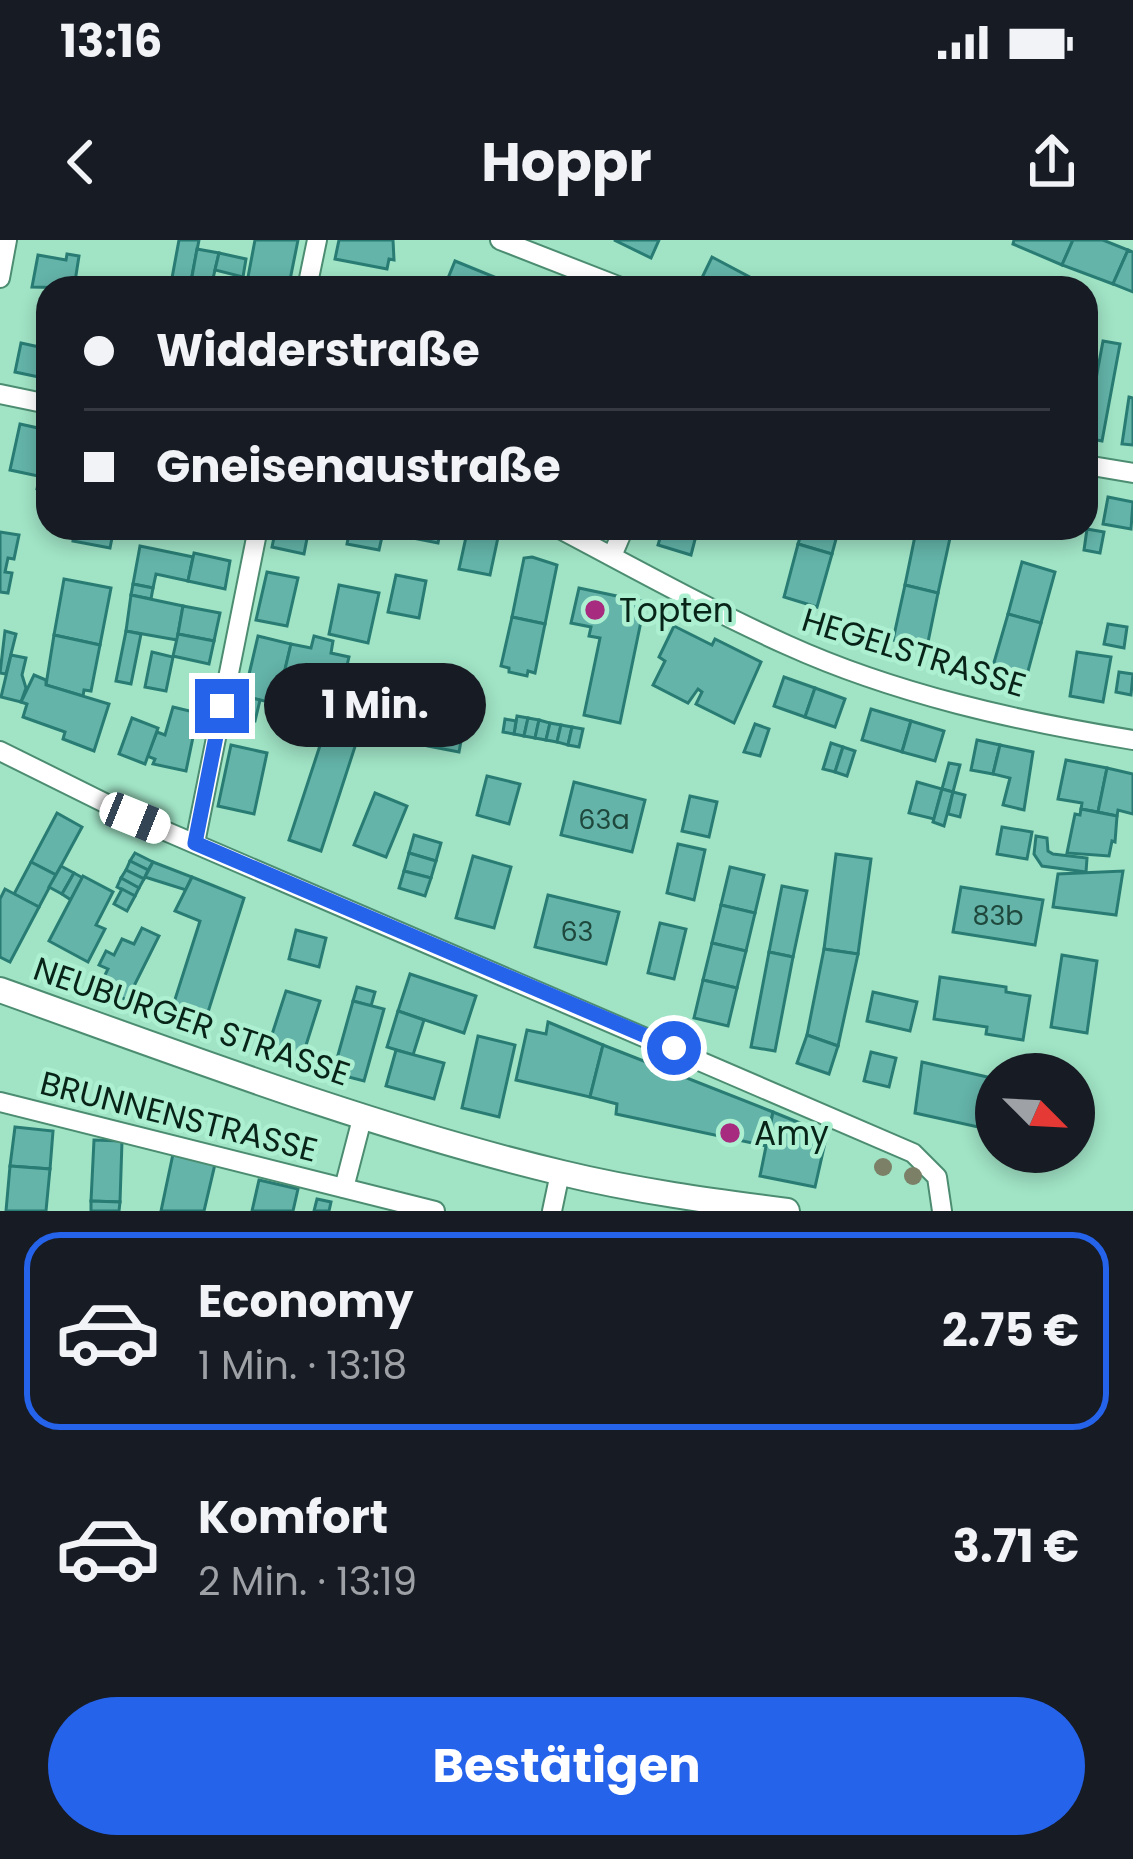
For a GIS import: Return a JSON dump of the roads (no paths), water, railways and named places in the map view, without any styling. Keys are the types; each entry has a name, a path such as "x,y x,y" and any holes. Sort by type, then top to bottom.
{"street":[{"path":"0,278 7,240"},
{"path":"310,276 317,240"},
{"path":"500,240 592,276"},
{"path":"0,394 36,402"},
{"path":"1098,467 1133,473"},
{"path":"195,843 255,540"},
{"name":"HEGELSTRASSE","path":"581,540 790,646 860,674 1064,728 1133,740"},
{"path":"612,556 618,540"},
{"path":"0,751 195,843 913,1153 937,1177 942,1211"},
{"name":"NEUBURGER STRASSE","path":"0,990 363,1115 560,1173 787,1211"},
{"name":"BRUNNENSTRASSE","path":"0,1102 344,1188"},
{"name":"NEUBURGER STRASSE","path":"344,1188 363,1115"},
{"path":"552,1211 560,1173"},
{"path":"344,1188 435,1211"}],"place":[{"name":"Topten","path":"595,610"},
{"name":"Amy","path":"730,1133"}]}
